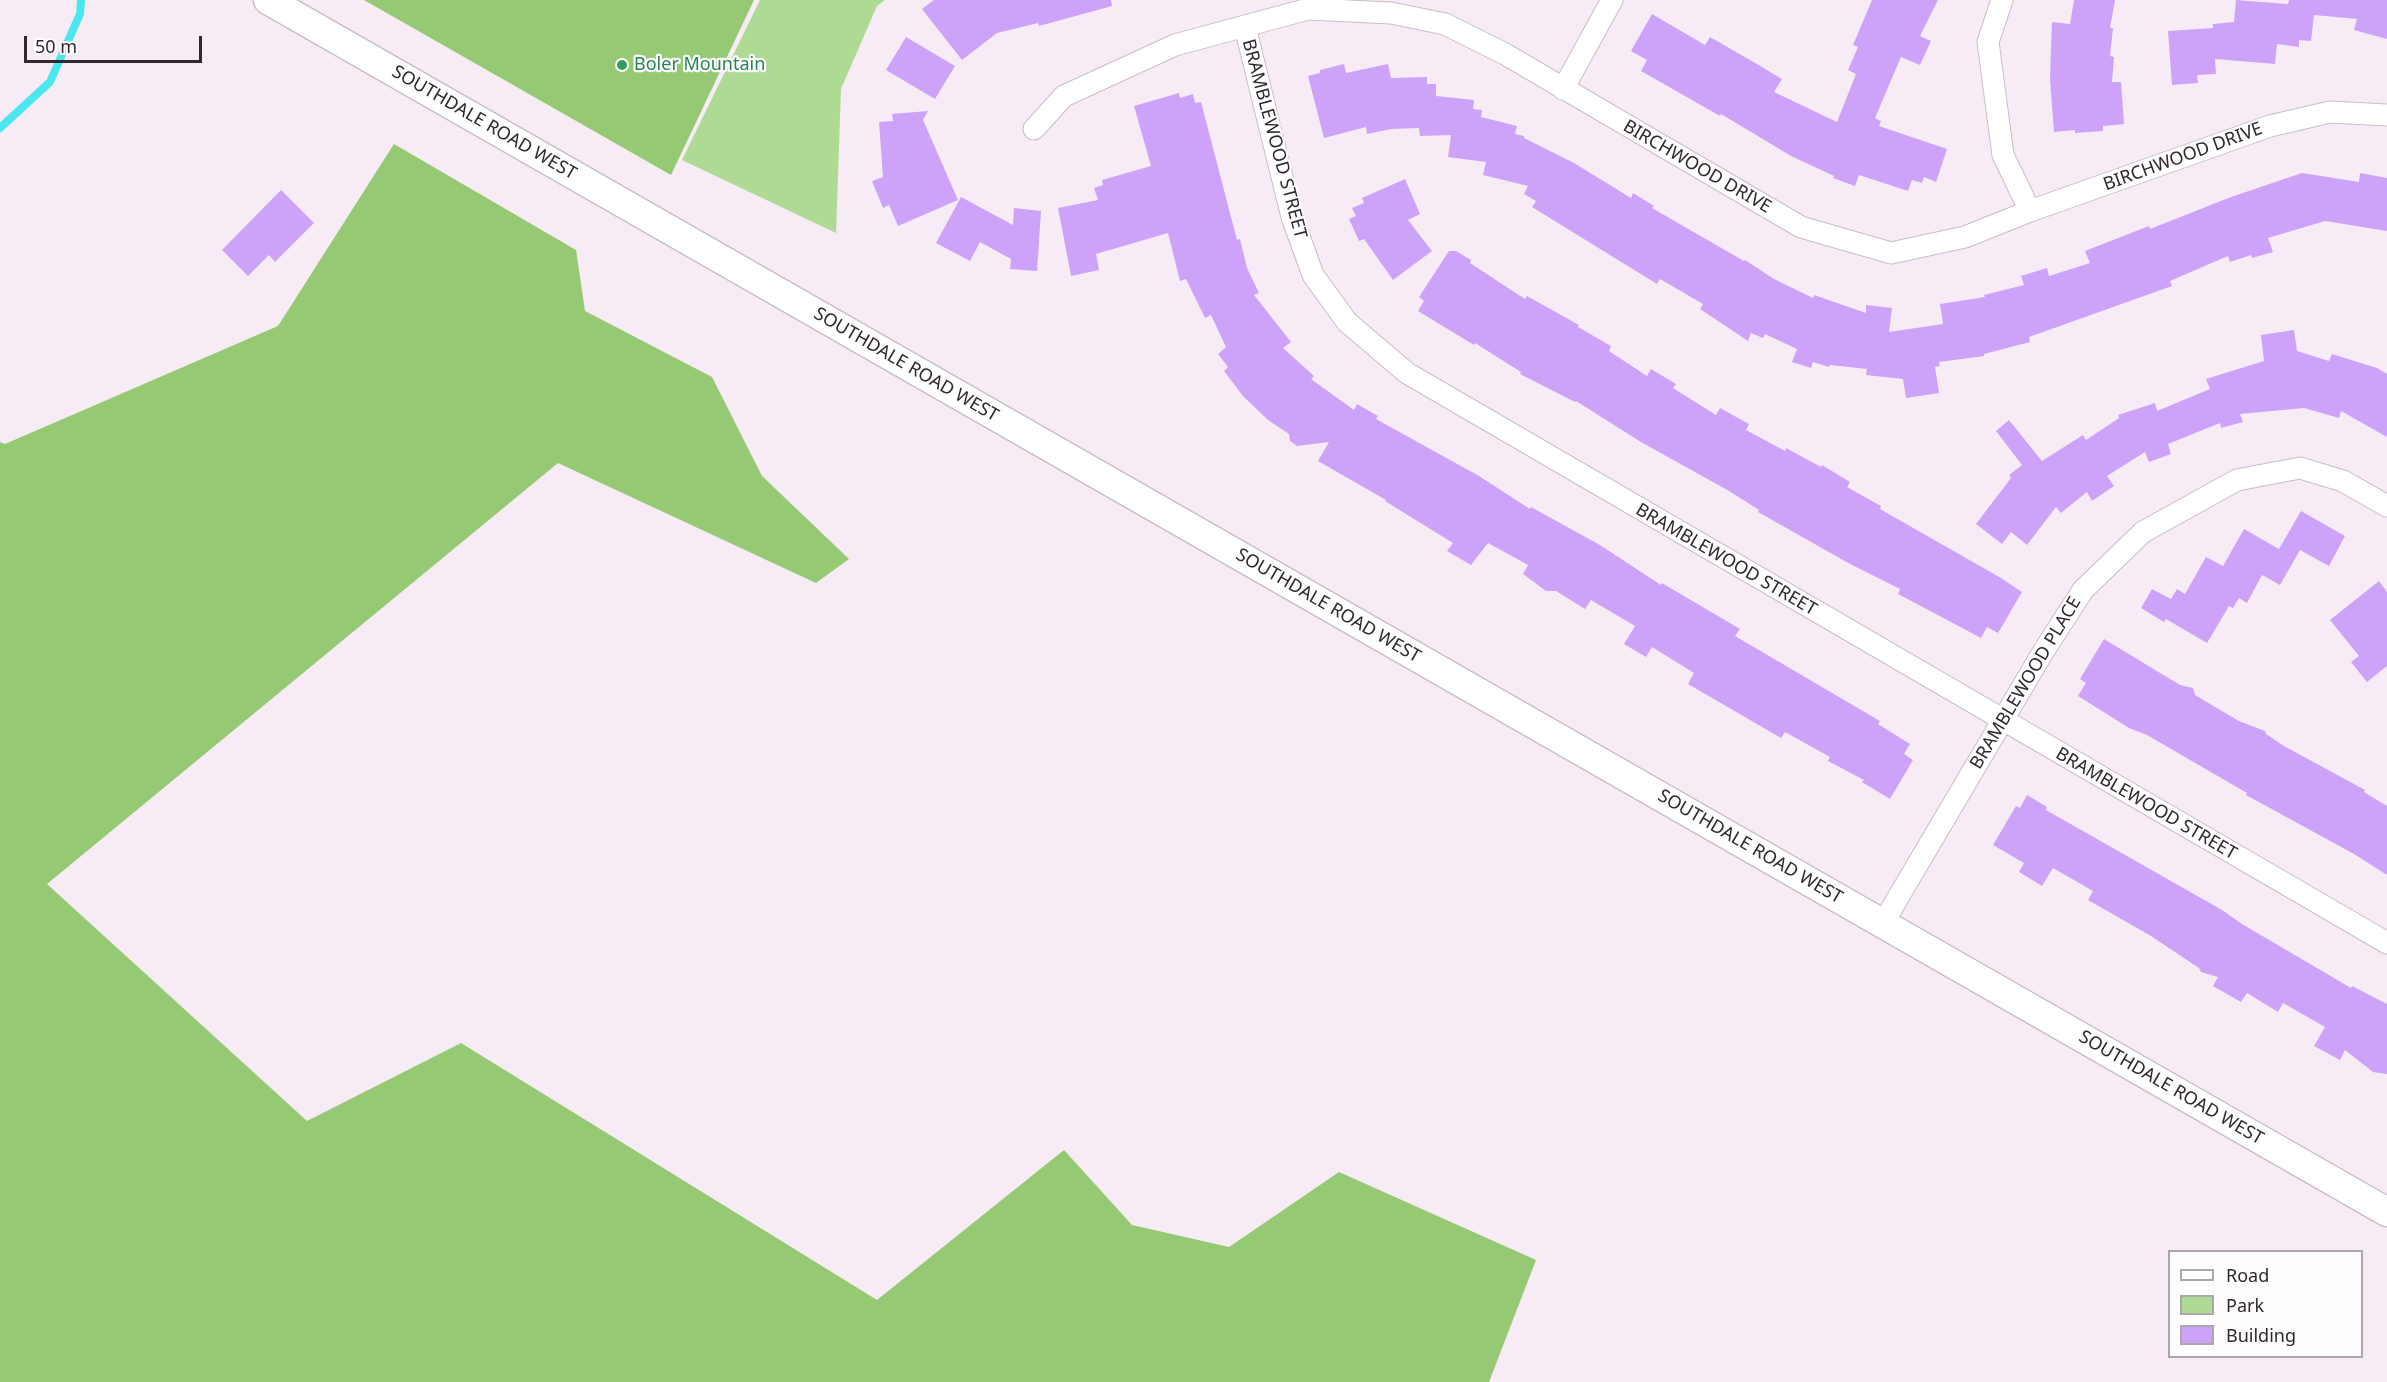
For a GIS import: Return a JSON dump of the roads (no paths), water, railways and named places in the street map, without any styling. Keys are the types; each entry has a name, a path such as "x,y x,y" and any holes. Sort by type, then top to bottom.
{"main road":[{"name":"SOUTHDALE ROAD WEST","path":"268,0 2387,1212"}],"street":[{"path":"1563,89 1612,0"},
{"path":"2002,0 1988,42 2003,155 2030,211"},
{"name":"BIRCHWOOD DRIVE","path":"1034,129 1064,96 1175,45 1308,9 1391,13 1445,24 1505,54 1801,227 1891,253 1965,237 2030,211 2270,126 2330,112 2387,115"},
{"name":"BRAMBLEWOOD STREET","path":"1245,27 1292,217 1313,275 1347,322 1407,373 2387,943"},
{"name":"BRAMBLEWOOD PLACE","path":"1883,923 2002,721 2083,590 2143,532 2236,480 2300,468 2343,481 2387,506"}],"waterway":[{"path":"0,128 50,82 80,14 81,0"}],"place":[{"name":"Boler Mountain","path":"622,65"}]}
